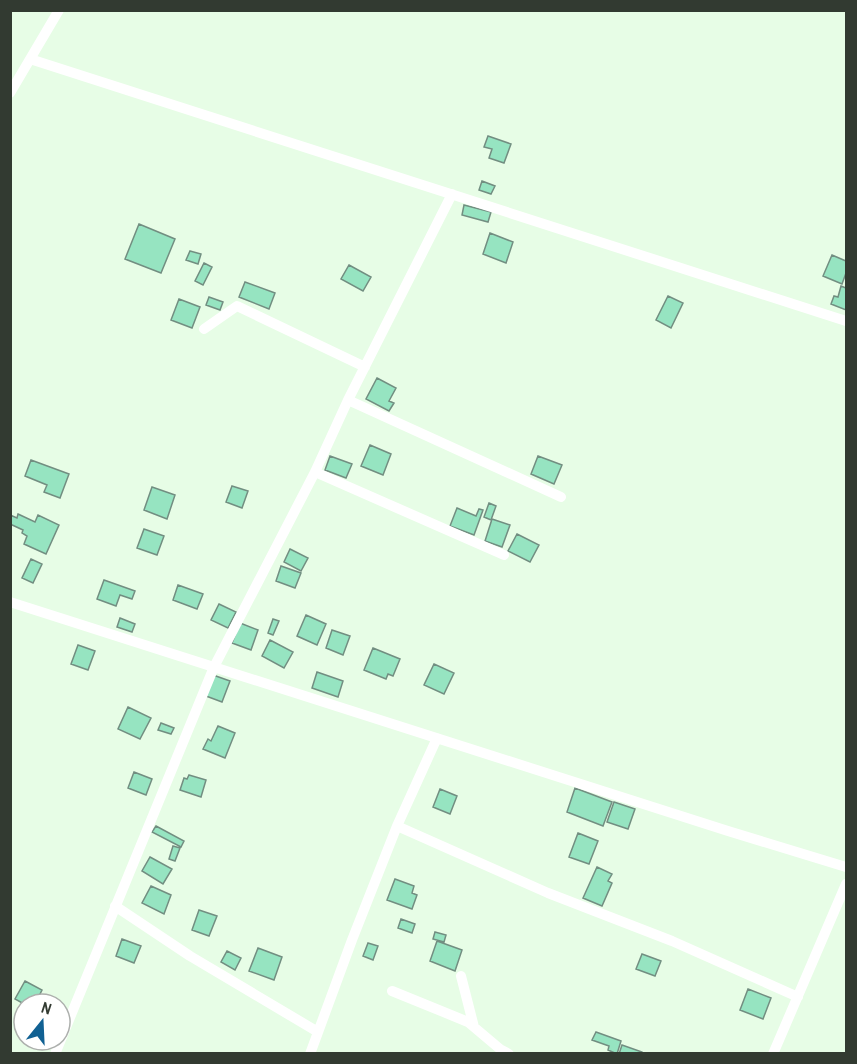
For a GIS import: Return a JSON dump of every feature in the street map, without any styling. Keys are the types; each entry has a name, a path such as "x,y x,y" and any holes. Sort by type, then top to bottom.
{"street":[{"path":"10,93 59,10"},
{"path":"30,59 846,321"},
{"path":"55,1053 214,667 315,472 348,400 452,194"},
{"path":"204,329 237,306 365,367"},
{"path":"348,400 561,497"},
{"path":"315,472 504,555"},
{"path":"10,602 846,867"},
{"path":"310,1053 397,826 437,738"},
{"path":"397,826 548,893 672,941 798,997"},
{"path":"773,1053 846,884"},
{"path":"115,906 190,956 318,1032"},
{"path":"461,976 474,1028"},
{"path":"392,991 468,1022 500,1049 509,1053"}],"building":[{"path":"488,136 511,144 504,163 489,158 492,149 484,147"},
{"path":"482,181 495,186 491,194 479,190"},
{"path":"464,205 491,212 488,222 462,215"},
{"path":"139,224 175,239 161,273 125,259"},
{"path":"490,233 513,242 506,263 483,254"},
{"path":"190,251 201,254 198,264 186,260"},
{"path":"832,255 846,261 846,273 842,284 823,276"},
{"path":"204,263 212,267 203,285 195,281"},
{"path":"349,265 371,277 363,291 341,279"},
{"path":"245,282 275,293 269,309 239,297"},
{"path":"841,286 846,288 846,310 831,304 834,296 838,297"},
{"path":"668,296 683,303 671,328 656,320"},
{"path":"209,297 223,302 220,310 206,305"},
{"path":"179,299 200,307 192,328 171,320"},
{"path":"377,378 396,388 389,401 394,403 389,411 366,399"},
{"path":"370,445 391,454 383,475 361,466"},
{"path":"330,456 352,464 346,478 325,470"},
{"path":"538,456 562,465 554,484 531,474"},
{"path":"31,460 69,474 60,498 44,492 47,485 25,476"},
{"path":"232,486 248,491 242,508 226,502"},
{"path":"152,487 175,495 167,519 144,510"},
{"path":"489,503 496,506 491,520 484,517"},
{"path":"457,508 476,516 479,509 483,510 474,535 450,526"},
{"path":"18,514 35,522 38,515 59,525 46,554 24,544 27,536 22,533 23,530 10,524 10,515 17,518"},
{"path":"492,519 510,525 502,547 485,541"},
{"path":"144,529 164,536 157,555 137,548"},
{"path":"517,534 539,545 530,562 508,551"},
{"path":"290,549 308,558 301,571 284,562"},
{"path":"31,559 42,564 33,583 22,578"},
{"path":"281,566 301,573 295,588 276,581"},
{"path":"104,580 135,591 132,599 120,595 116,606 97,599"},
{"path":"178,585 203,594 197,609 173,600"},
{"path":"219,604 236,612 228,628 211,620"},
{"path":"306,615 326,624 317,645 297,636"},
{"path":"120,618 135,624 132,632 117,627"},
{"path":"273,619 279,621 273,635 268,633"},
{"path":"240,623 258,630 251,650 232,643"},
{"path":"332,630 350,636 343,655 326,648"},
{"path":"270,640 293,652 284,668 262,656"},
{"path":"78,645 95,651 88,670 71,664"},
{"path":"373,648 400,659 393,676 388,674 386,679 364,670"},
{"path":"434,664 454,673 444,694 424,685"},
{"path":"317,672 343,681 338,697 312,688"},
{"path":"213,675 230,681 222,702 206,696"},
{"path":"128,707 151,718 140,739 118,729"},
{"path":"161,723 174,728 171,734 158,730"},
{"path":"218,726 235,733 225,758 203,749 208,739 211,741"},
{"path":"134,772 152,779 146,795 128,788"},
{"path":"189,775 206,780 201,797 180,790 184,778 187,779"},
{"path":"575,788 612,802 603,826 567,812"},
{"path":"440,789 457,796 450,814 433,807"},
{"path":"614,802 635,809 628,829 607,822"},
{"path":"156,826 184,841 181,847 152,832"},
{"path":"578,833 598,841 589,864 569,857"},
{"path":"173,846 180,848 175,861 169,859"},
{"path":"150,857 172,869 163,884 142,871"},
{"path":"597,867 612,874 608,881 612,883 602,906 583,898"},
{"path":"395,879 414,886 412,893 417,895 412,909 387,900"},
{"path":"151,886 171,895 164,914 142,903"},
{"path":"199,910 217,916 209,936 192,930"},
{"path":"401,919 415,924 412,933 398,928"},
{"path":"435,932 446,935 444,942 433,939"},
{"path":"122,939 141,946 134,963 116,956"},
{"path":"437,941 462,950 455,971 430,961"},
{"path":"368,943 378,946 373,960 363,956"},
{"path":"258,948 282,957 274,980 249,971"},
{"path":"227,951 241,958 235,970 221,962"},
{"path":"642,954 661,961 655,976 636,969"},
{"path":"25,981 42,990 41,992 19,992"},
{"path":"748,989 771,998 763,1019 740,1010"},
{"path":"596,1032 621,1041 617,1054 608,1050 609,1046 592,1040"},
{"path":"622,1045 642,1052 642,1054 619,1054"}]}
